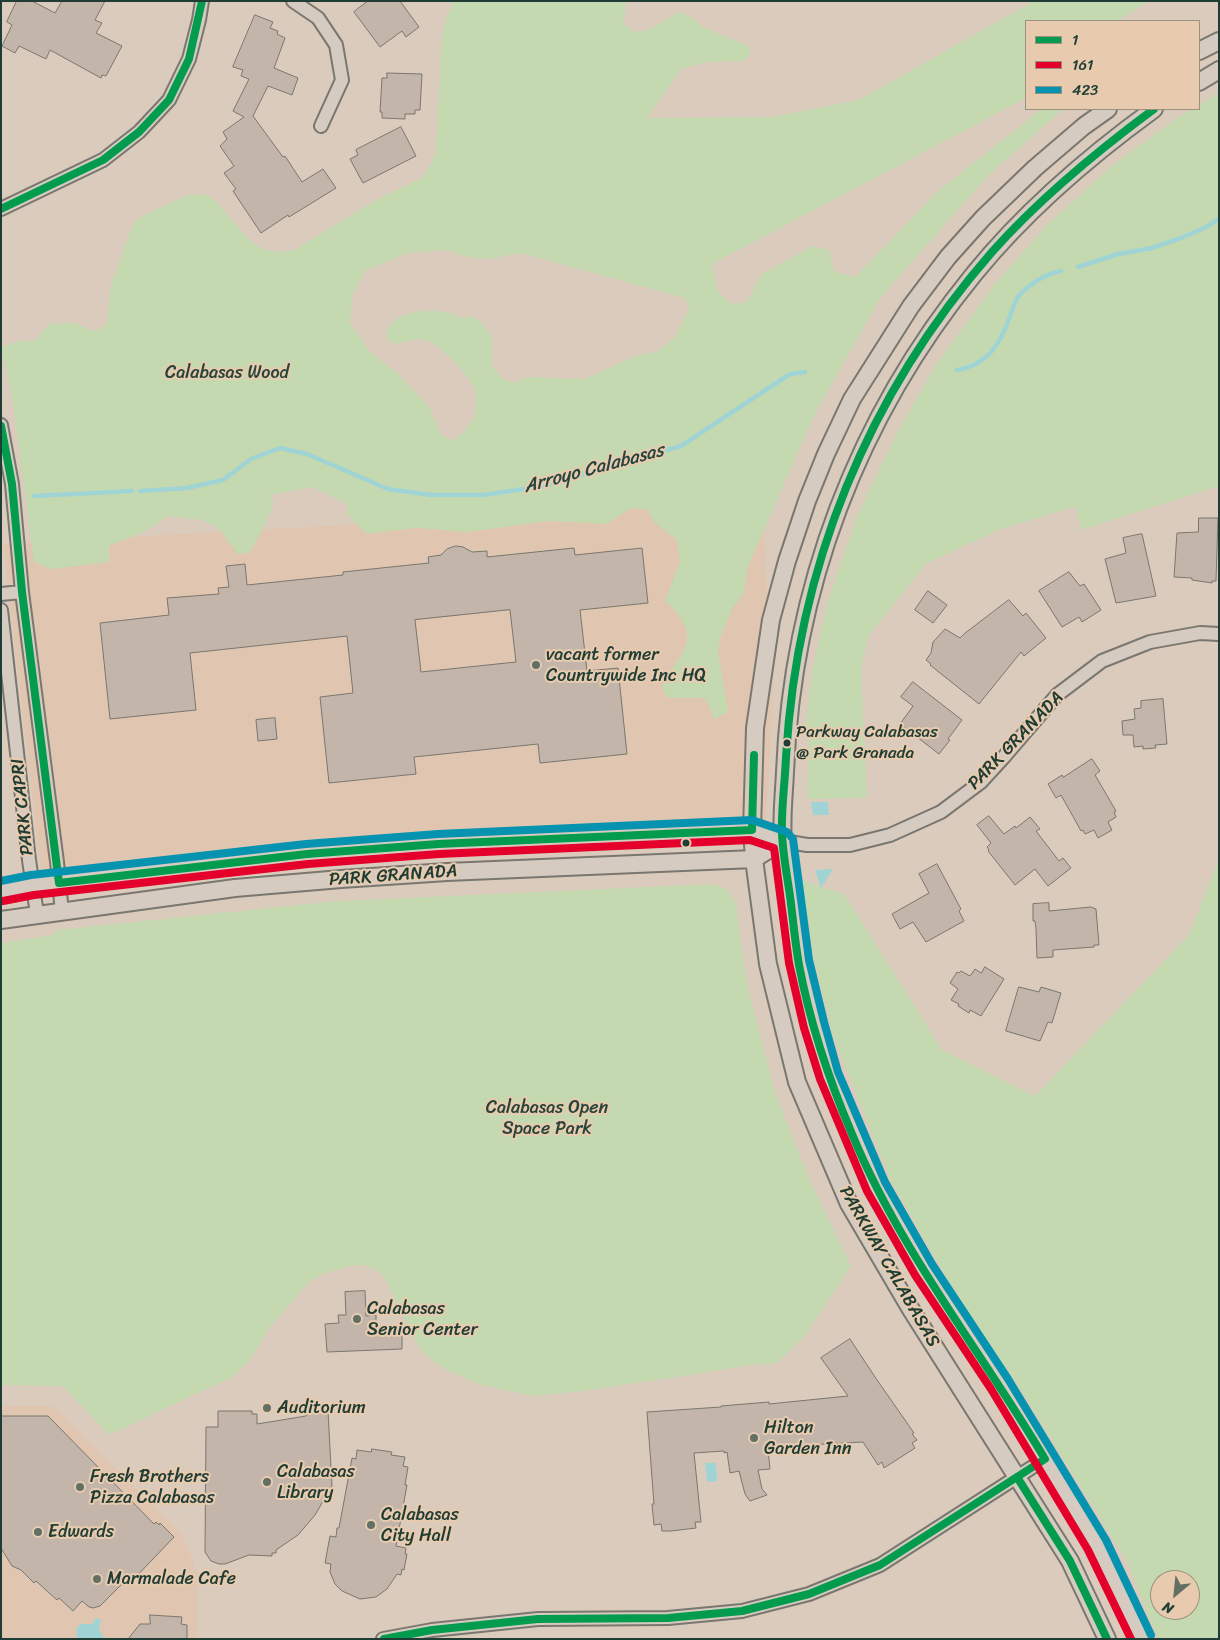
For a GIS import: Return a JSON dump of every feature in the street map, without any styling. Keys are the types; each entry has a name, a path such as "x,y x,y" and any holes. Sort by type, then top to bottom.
{"street":[{"path":"1,209 103,160 139,132 169,100 189,58 202,1"},
{"path":"292,1 318,18 336,45 342,80 321,126"},
{"path":"1200,50 1219,41"},
{"path":"1200,81 1219,70"},
{"name":"PARKWAY CALABASAS","path":"1107,110 1084,126 1034,168 983,218 948,257 912,306 852,399 826,454 807,501 787,561 771,620 755,728 752,830 768,964 797,1082 848,1204 910,1308 1070,1560 1107,1639"},
{"name":"PARKWAY CALABASAS","path":"1142,1639 1097,1545 999,1384 923,1269 876,1187 829,1075 814,1025 799,962 782,841 787,734 792,688 803,627 817,572 834,518 861,451 910,364 938,322 974,274 1051,191 1109,142 1153,110"},
{"name":"PARK CAPRI","path":"1,425 12,484 22,592 62,912"},
{"path":"1,594 22,592"},
{"name":"PARK CAPRI","path":"1,610 32,885 37,914"},
{"name":"PARK GRANADA","path":"1,891 32,885 307,854 438,844 752,830 782,841 807,845 850,845 890,835 941,812 981,782 1057,695 1102,661 1150,642 1200,633 1219,634"},
{"path":"754,859 782,841"},
{"name":"PARK GRANADA","path":"1,920 235,888 341,879 447,872 754,859"},
{"path":"383,1639 432,1630 538,1619 668,1618 742,1612 808,1594 870,1570 1045,1459"}],"shaded area":[{"path":"762,502 773,706 765,842 261,867 44,898 3,544"},
{"path":"1,1406 52,1406 182,1534 197,1572 197,1639 1,1639"}],"green space":[{"name":"Calabasas Wood","path":"454,1 627,1 623,22 633,32 648,30 679,12 693,18 701,26 748,46 750,54 744,61 706,62 681,69 647,118 771,117 859,100 1034,1 1149,1 1119,20 1025,20 1025,99 712,264 717,291 731,304 747,302 762,274 812,246 829,250 834,271 855,277 938,191 1041,110 1062,110 988,176 880,298 814,416 748,566 743,595 732,608 720,639 718,652 728,712 715,719 705,698 667,698 662,686 683,652 687,634 684,624 677,613 665,601 680,562 677,540 655,523 646,509 632,508 606,524 549,521 467,532 416,528 366,534 346,513 348,504 312,487 270,495 274,503 265,525 249,553 238,554 218,528 202,520 168,516 146,531 109,546 109,562 51,569 34,562 12,396 2,348 18,342 35,341 49,324 75,323 95,331 107,323 111,284 133,224 145,215 182,198 196,194 210,197 215,200 253,243 271,251 283,252 296,249 376,200 423,177 431,164 436,150 442,34","holes":["447,250 467,257 488,259 521,253 685,298 689,309 674,338 657,352 635,356 585,379 528,377 515,383 503,379 491,365 493,338 481,322 472,316 462,317 430,311 410,313 398,318 387,329 387,338 394,344 421,339 435,345 459,366 474,388 476,403 473,418 464,431 452,440 441,435 430,408 397,373 370,352 350,322 353,293 365,271 407,253"]},
{"path":"1219,93 1219,486 1081,530 1076,506 996,531 926,564 869,635 861,667 867,798 807,799 809,731 805,729 812,672 828,601 857,516 898,431 936,365 994,285 1048,224 1114,164 1180,116 1191,110 1200,110 1200,104"},
{"path":"1219,859 1219,1639 1158,1639 1150,1620 1200,1620 1200,1570 1150,1570 1150,1619 1128,1563 1017,1384 954,1291 891,1181 833,1035 812,952 802,880 845,895 942,1050 1035,1096 1189,935"},
{"name":"Calabasas Open Space Park","path":"712,884 727,889 735,901 747,984 775,1093 810,1181 851,1266 804,1337 777,1363 752,1365 592,1390 533,1396 481,1385 447,1370 425,1355 411,1333 386,1280 378,1271 366,1265 350,1266 326,1273 310,1281 270,1327 250,1360 232,1377 109,1435 63,1386 1,1385 1,943 53,935 56,930 338,901"}],"water":[{"path":"811,802 828,802 829,815 813,815"},
{"path":"833,869 821,888 815,870"},
{"path":"705,1463 716,1463 717,1481 707,1482"},
{"path":"96,1618 101,1620 99,1630 105,1639 80,1639 77,1637 76,1629 81,1624 92,1624"}],"building":[{"path":"17,1 32,1 55,13 62,1 105,1 95,20 102,23 96,33 122,46 106,76 102,75 101,78 50,50 46,59 19,46 15,53 2,46 12,25 7,22"},
{"path":"368,1 400,1 419,27 406,37 402,31 380,47 354,12"},
{"path":"255,15 273,22 270,28 278,31 277,34 285,38 274,68 298,78 292,95 268,86 253,116 283,157 285,156 302,182 323,169 336,188 289,217 288,215 261,233 233,191 236,189 224,173 234,166 220,146 227,139 223,132 244,117 233,111 249,79 241,76 243,70 233,67"},
{"path":"387,73 422,74 420,110 415,110 415,114 405,114 405,119 382,118 382,112 380,112 382,78 387,78"},
{"path":"401,127 416,156 363,183 350,159 358,155 356,150"},
{"path":"1199,518 1218,518 1216,581 1212,581 1212,583 1192,580 1192,578 1174,577 1177,533 1198,532"},
{"path":"1142,534 1156,596 1116,603 1105,559 1126,553 1123,538"},
{"name":"vacant former Countrywide Inc HQ","path":"456,546 463,547 472,552 487,551 487,557 574,548 575,555 642,548 648,603 580,610 587,671 618,668 627,754 540,763 538,744 414,757 416,774 329,783 320,697 353,693 347,636 190,653 196,710 110,719 100,623 169,615 167,598 219,594 218,588 229,587 226,566 245,564 247,585 343,575 343,572 429,563 428,557 441,555 447,549","holes":["510,610 516,662 421,672 415,620"]},
{"path":"1069,572 1080,586 1084,584 1101,610 1082,622 1079,617 1062,627 1039,591"},
{"path":"928,591 947,605 933,623 915,610"},
{"path":"1009,600 1023,616 1026,613 1046,638 1024,656 1021,652 979,704 926,660 931,653 933,642 945,629 960,638"},
{"path":"913,682 962,720 939,754 900,724 913,706 901,697"},
{"path":"1163,699 1167,744 1155,745 1156,748 1143,749 1143,746 1134,747 1133,735 1123,735 1122,721 1135,719 1134,709 1141,708 1141,701"},
{"path":"275,718 277,739 258,741 256,720"},
{"path":"1092,759 1100,771 1095,775 1116,811 1114,812 1116,817 1108,822 1112,830 1098,838 1094,830 1085,834 1083,830 1081,831 1061,795 1056,798 1048,784"},
{"path":"989,816 1004,834 1015,826 1016,828 1030,817 1040,829 1036,831 1059,861 1063,858 1071,868 1048,886 1035,869 1015,885 988,851 987,847 991,843 977,825"},
{"path":"937,864 961,909 959,911 964,921 926,942 913,922 900,929 892,914 929,893 919,874"},
{"path":"1049,903 1049,911 1091,907 1096,909 1099,945 1053,950 1053,957 1037,958 1033,904"},
{"path":"985,967 1004,979 981,1016 970,1010 969,1013 951,1000 958,989 950,983 957,972 961,971 970,976 975,969 981,973"},
{"path":"1019,987 1039,992 1041,987 1061,993 1052,1023 1048,1022 1040,1041 1006,1031"},
{"name":"Calabasas Senior Center","path":"365,1291 366,1316 376,1315 376,1326 394,1326 394,1332 402,1331 402,1349 327,1352 325,1324 339,1323 338,1315 346,1315 345,1292"},
{"name":"Hilton Garden Inn","path":"850,1339 914,1433 912,1434 917,1440 912,1443 915,1448 884,1468 882,1462 878,1465 863,1442 772,1447 772,1449 768,1449 770,1469 758,1470 762,1489 767,1495 750,1501 745,1494 739,1471 730,1473 727,1452 694,1453 701,1522 695,1522 696,1528 671,1531 662,1531 661,1524 654,1525 647,1412 769,1402 769,1404 848,1396 821,1358"},
{"name":"Calabasas Library","path":"319,1403 325,1405 328,1411 332,1486 315,1515 298,1535 276,1550 276,1553 272,1553 272,1556 249,1555 225,1564 211,1561 205,1552 206,1427 218,1427 218,1411 252,1411 252,1414 257,1414 257,1424 306,1416 311,1405"},
{"path":"1,1416 48,1416 154,1524 156,1522 159,1525 160,1523 174,1537 130,1583 126,1580 100,1606 89,1607 82,1601 73,1611 59,1598 57,1600 36,1581 34,1583 21,1570 12,1566 1,1548"},
{"name":"Calabasas City Hall","path":"372,1449 392,1452 391,1455 405,1457 403,1466 408,1467 405,1485 407,1485 396,1546 406,1548 405,1554 407,1554 404,1570 402,1569 401,1575 397,1574 387,1589 376,1597 360,1599 342,1591 335,1584 330,1572 331,1564 325,1563 330,1536 336,1537 337,1528 339,1528 352,1458 356,1459 357,1450 371,1452"},
{"path":"150,1615 182,1617 181,1624 187,1625 187,1639 128,1639 140,1624 150,1624"}],"waterway":[{"name":"Arroyo Calabasas","path":"1078,267 1118,254 1152,248 1181,238 1219,219"},
{"name":"Arroyo Calabasas","path":"957,370 976,364 984,359 996,346 1005,329 1015,302 1022,293 1043,277 1061,271"},
{"name":"Arroyo Calabasas","path":"140,491 187,488 223,480 251,459 280,448 307,454 388,489 431,495 483,495 544,486 681,446 790,374 805,372"},
{"name":"Arroyo Calabasas","path":"34,496 132,491"}],"transit line":[{"name":"1","path":"1,209 103,160 139,132 169,100 189,59 202,1"},
{"name":"1","path":"384,1639 432,1630 538,1619 668,1618 742,1611 809,1594 880,1565 1045,1459 942,1300 893,1219 871,1177 836,1093 821,1051 803,987 798,956 782,834 786,757 793,687 805,618 823,552 846,487 875,425 909,365 948,307 1010,232 1069,176 1153,110"},
{"name":"1","path":"1,426 12,484 22,592 59,883 307,854 438,844 752,830 754,755"},
{"name":"423","path":"1,881 31,875 306,844 438,834 752,820 787,832 793,839 809,960 824,1022 838,1072 885,1182 932,1264 1008,1379 1106,1540 1151,1635"},
{"name":"161","path":"3,901 34,895 308,864 439,854 750,840 774,848 789,963 804,1028 820,1079 867,1191 915,1275 991,1389 1088,1550 1131,1639"},
{"name":"1","path":"1017,1477 1070,1561 1107,1639"}],"place":[{"name":"vacant former Countrywide Inc HQ","path":"536,665"},
{"name":"Parkway Calabasas @ Park Granada","path":"787,743"},
{"name":"Calabasas Senior Center","path":"357,1319"},
{"name":"Auditorium","path":"267,1408"},
{"name":"Hilton Garden Inn","path":"754,1438"},
{"name":"Calabasas Library","path":"267,1482"},
{"name":"Fresh Brothers Pizza Calabasas","path":"80,1487"},
{"name":"Calabasas City Hall","path":"371,1525"},
{"name":"Edwards","path":"38,1532"},
{"name":"Marmalade Cafe","path":"97,1579"}]}
